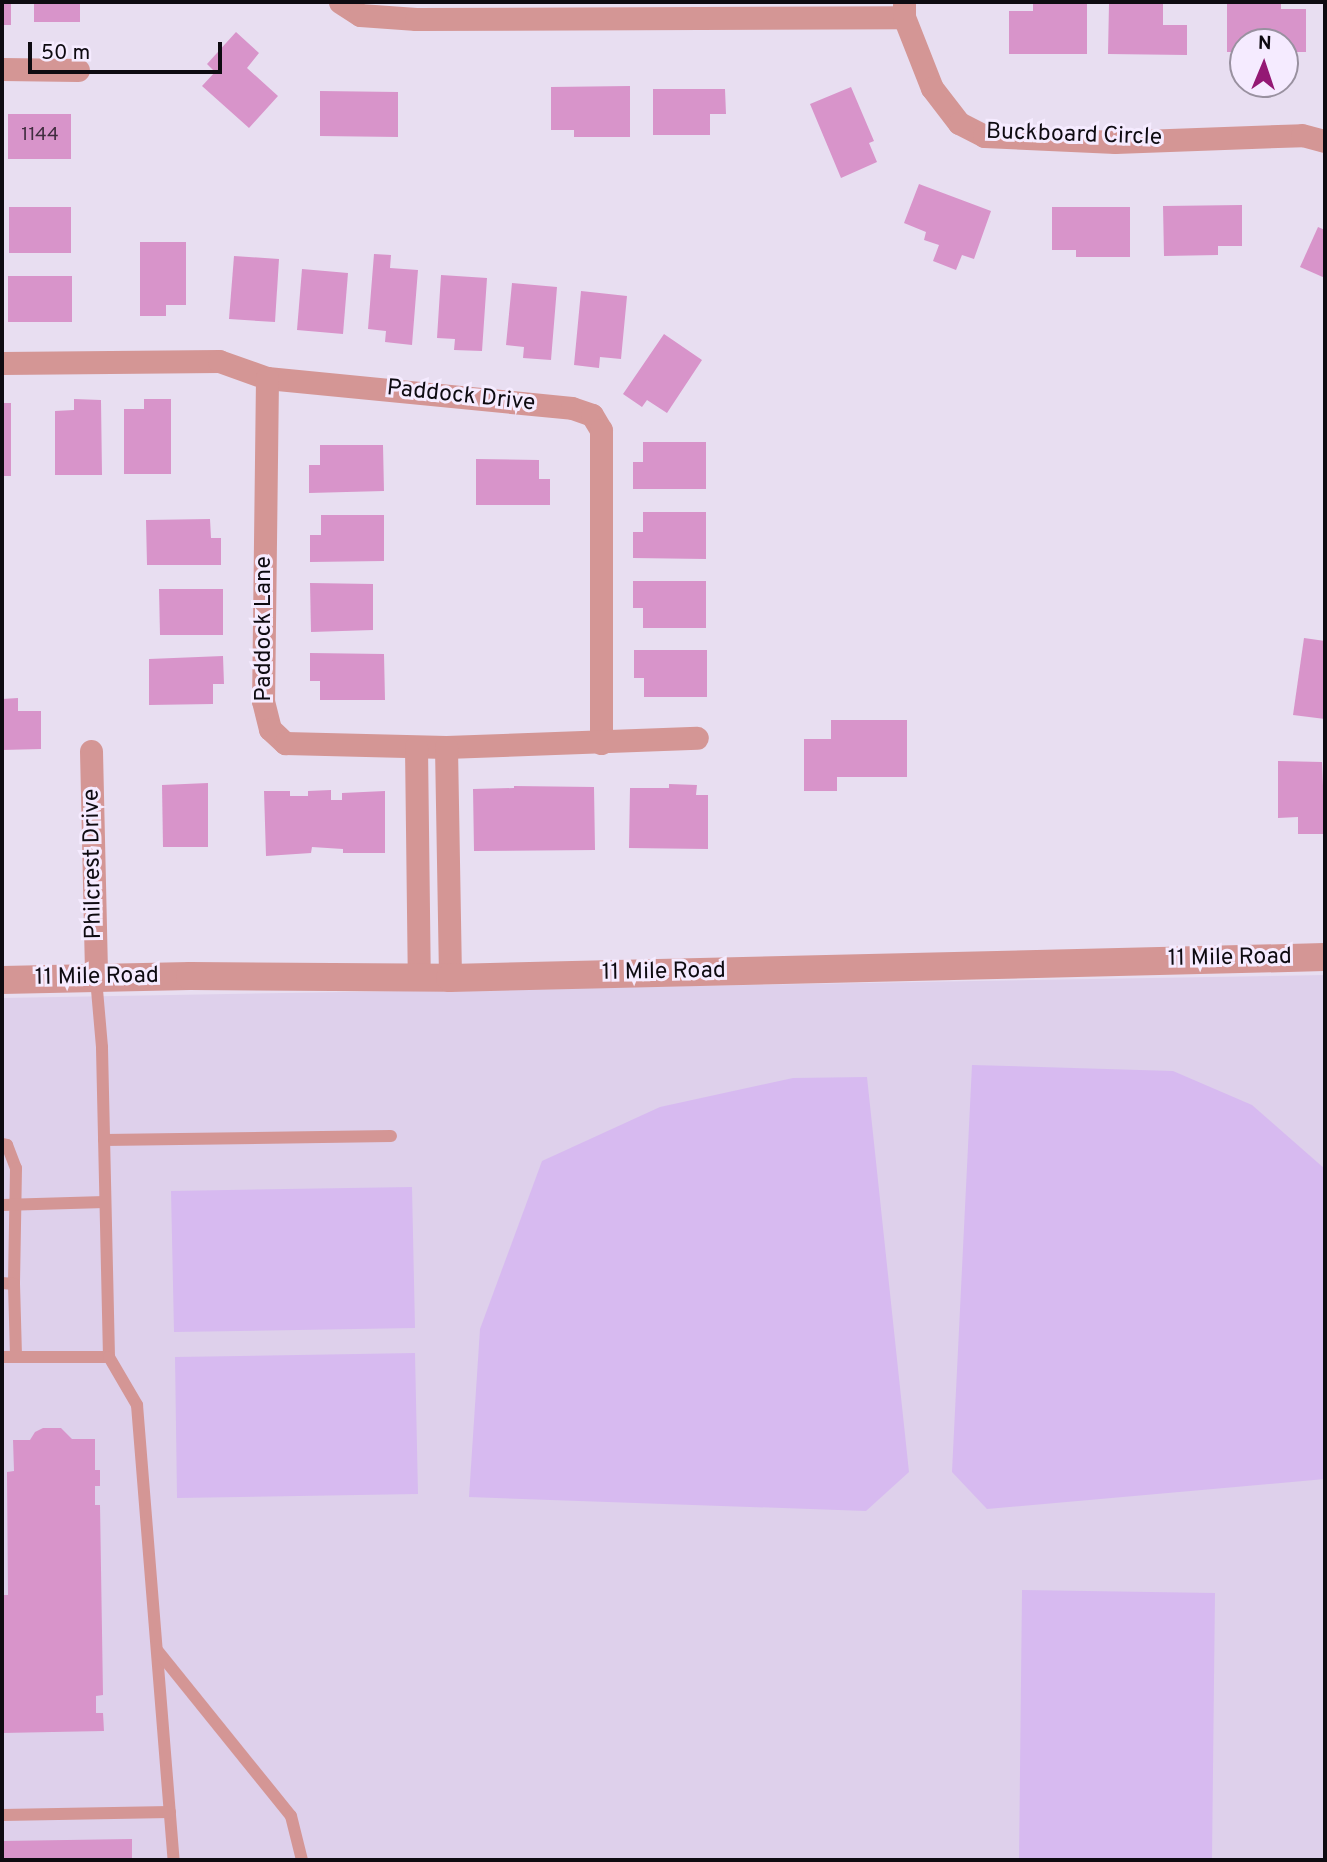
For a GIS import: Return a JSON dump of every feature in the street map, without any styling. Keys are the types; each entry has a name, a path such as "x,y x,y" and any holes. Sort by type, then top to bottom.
{"street":[{"path":"340,2 360,15 416,19 904,9"},
{"name":"Buckboard Circle","path":"904,9 932,88 959,123 984,136 1115,142 1301,135 1325,141"},
{"path":"2,69 78,70"},
{"name":"Paddock Drive","path":"2,363 219,361 267,378 572,408 592,415 600,430 601,743"},
{"name":"Paddock Lane","path":"267,378 263,701 270,729 285,743 446,747 697,738"},
{"path":"416,747 419,978"},
{"path":"446,747 450,978"},
{"name":"Philcrest Drive","path":"92,751 96,978"},
{"name":"11 Mile Road","path":"2,979 450,978 1325,957"}],"lane":[{"path":"96,978 102,1047 108,1357 137,1405 174,1860"},
{"path":"104,1140 391,1136"},
{"path":"2,1144 7,1145 16,1168 16,1204 8,1283 16,1357"},
{"path":"2,1205 105,1202"},
{"path":"2,1357 108,1357"},
{"path":"157,1649 291,1816 302,1860"},
{"path":"2,1815 170,1812"}],"shaded area":[{"path":"1325,975 1325,1860 2,1860 2,998"},
{"path":"972,1065 1173,1071 1252,1105 1325,1169 1325,1479 987,1509 952,1472"},
{"path":"867,1077 909,1472 866,1511 469,1497 480,1329 542,1161 660,1107 793,1078"},
{"path":"412,1187 415,1328 174,1332 171,1191"},
{"path":"415,1353 418,1494 177,1498 175,1357"},
{"path":"1022,1590 1215,1593 1212,1860 1019,1860"}],"building":[{"path":"2,2 11,2 11,25 2,25"},
{"path":"34,2 80,2 80,22 34,22"},
{"path":"1227,2 1281,2 1281,9 1306,9 1306,52 1299,52 1299,28 1229,28 1227,52"},
{"path":"1109,3 1163,3 1163,25 1187,25 1187,55 1108,54"},
{"path":"1033,4 1087,4 1087,54 1009,54 1009,11 1033,11"},
{"path":"236,32 259,53 247,68 278,96 249,128 202,86 215,72 207,64"},
{"path":"630,86 630,137 574,137 574,130 551,130 551,87"},
{"path":"851,87 874,141 869,143 877,162 841,178 810,104"},
{"path":"653,89 725,89 726,114 710,114 710,135 653,135"},
{"path":"320,91 398,92 398,137 320,136"},
{"path":"8,114 71,114 71,159 8,159"},
{"path":"919,184 991,211 974,259 962,255 956,270 933,261 939,245 924,240 926,232 904,223"},
{"path":"1242,205 1242,246 1218,246 1218,255 1164,256 1163,206"},
{"path":"9,207 71,207 71,253 9,253"},
{"path":"1052,207 1130,207 1130,257 1076,257 1076,250 1052,250"},
{"path":"1318,227 1325,230 1325,278 1300,267"},
{"path":"140,242 186,242 186,305 166,305 166,316 140,316"},
{"path":"374,254 391,255 390,268 418,270 412,345 385,342 386,331 368,329"},
{"path":"234,256 279,259 275,322 229,319"},
{"path":"302,269 348,273 343,334 297,330"},
{"path":"441,275 487,278 482,351 454,350 455,339 437,338"},
{"path":"8,276 72,276 72,322 8,322"},
{"path":"512,283 557,287 551,360 523,358 524,347 506,345"},
{"path":"581,291 627,296 621,359 600,357 599,368 574,365"},
{"path":"664,334 702,360 667,413 647,400 642,407 623,394"},
{"path":"74,399 101,400 102,475 55,475 55,411 74,410"},
{"path":"144,399 171,399 171,474 124,474 124,409 144,409"},
{"path":"2,403 11,403 11,476 2,476"},
{"path":"643,442 706,442 706,489 633,489 633,462 643,462"},
{"path":"320,445 383,445 384,491 309,493 309,465 320,465"},
{"path":"476,459 539,460 539,479 550,479 550,505 476,505"},
{"path":"643,512 706,512 706,559 633,558 633,532 643,532"},
{"path":"321,515 384,515 384,561 310,562 310,535 321,535"},
{"path":"210,519 211,538 221,538 221,565 147,565 146,520"},
{"path":"633,581 706,581 706,628 643,628 643,608 633,608"},
{"path":"310,583 373,584 373,630 311,632"},
{"path":"159,589 223,589 223,635 160,635"},
{"path":"1304,638 1325,641 1325,719 1293,715"},
{"path":"634,650 707,650 707,697 644,697 644,678 634,678"},
{"path":"310,653 384,654 385,700 320,700 320,681 310,681"},
{"path":"223,656 224,684 213,684 213,704 149,705 149,659"},
{"path":"18,698 18,711 41,711 41,749 2,750 2,699"},
{"path":"831,720 907,720 907,777 837,777 837,791 804,791 804,739 831,739"},
{"path":"1278,761 1322,762 1325,834 1298,834 1298,817 1278,818"},
{"path":"208,783 208,847 163,847 162,785"},
{"path":"669,784 697,785 696,795 708,795 708,849 629,848 630,788 669,788"},
{"path":"514,786 594,787 595,850 474,851 473,789"},
{"path":"331,790 331,800 342,800 342,793 385,791 385,853 343,853 343,849 312,847 311,853 266,856 264,791 290,791 290,796 308,796 308,791"},
{"path":"43,1428 61,1428 72,1439 95,1439 95,1470 100,1470 100,1486 95,1486 95,1505 100,1505 103,1695 96,1696 96,1713 103,1713 104,1731 2,1733 2,1595 8,1595 7,1472 14,1471 13,1440 30,1440 35,1432"},
{"path":"132,1839 132,1860 2,1860 2,1841"}]}
